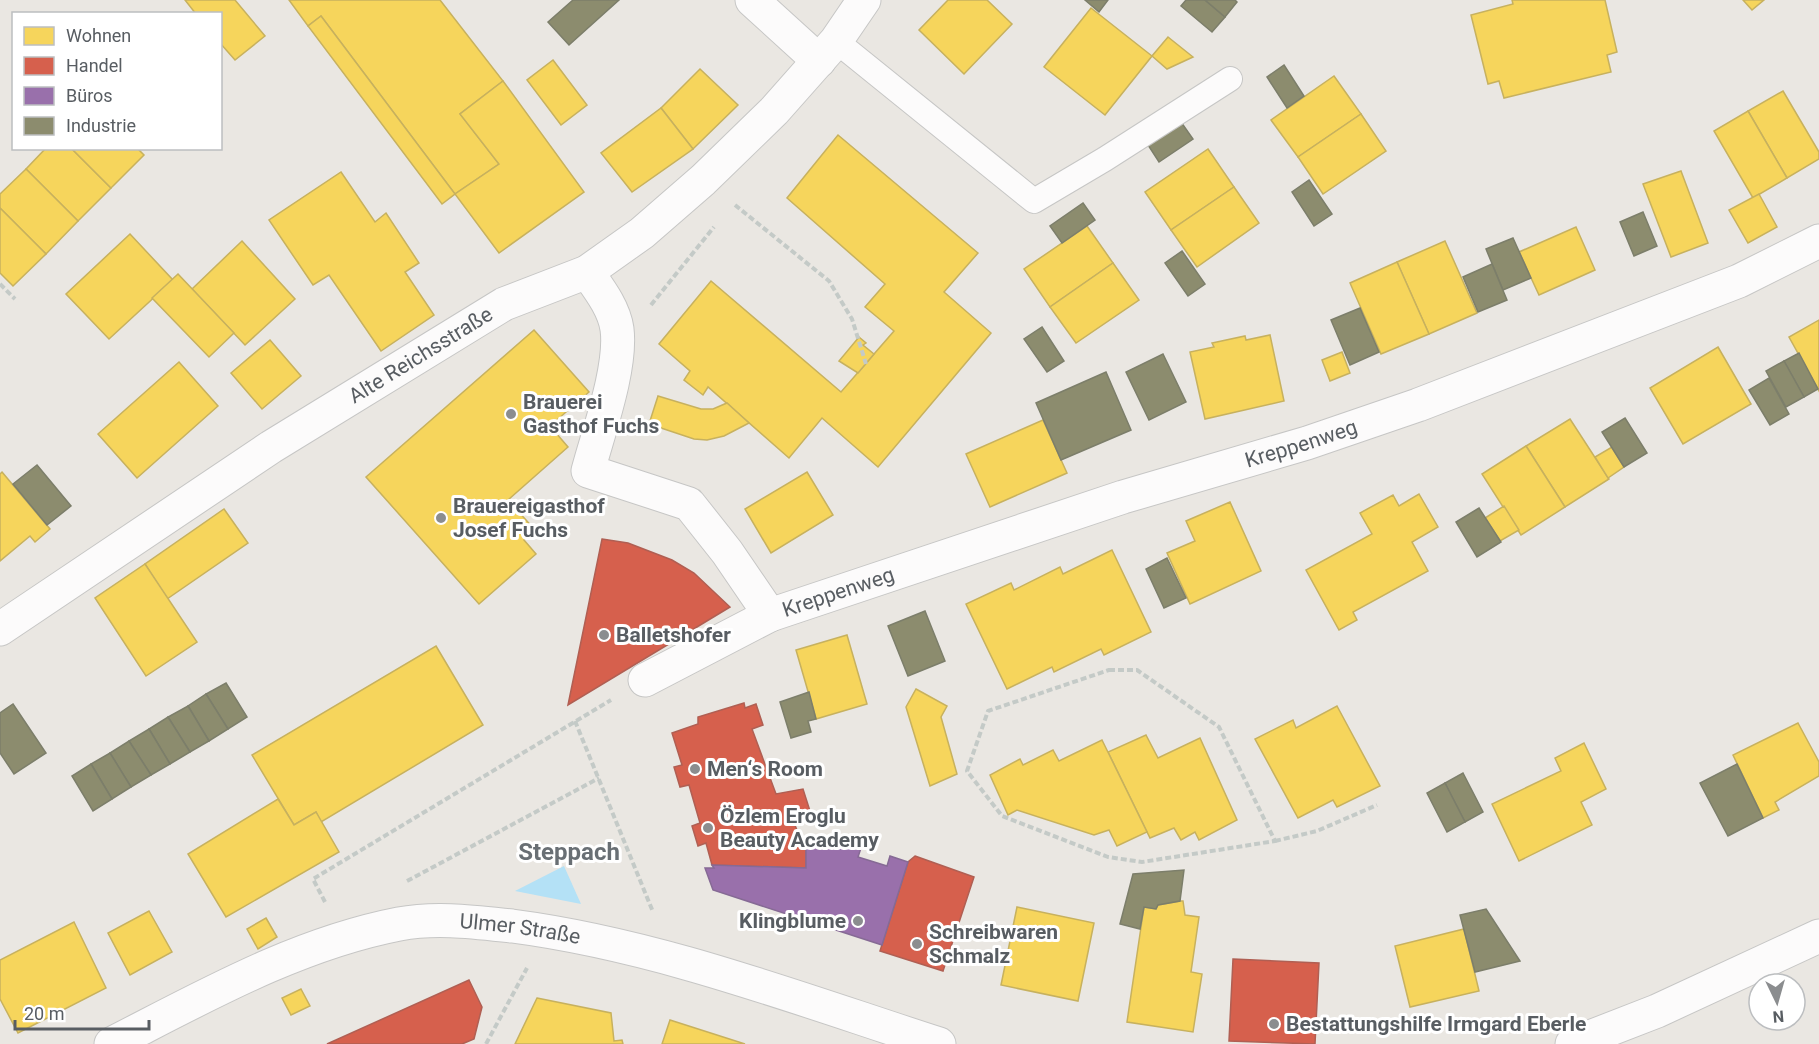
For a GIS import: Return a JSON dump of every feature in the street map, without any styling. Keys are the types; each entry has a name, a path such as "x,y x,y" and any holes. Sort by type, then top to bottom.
{"street":[{"path":"752,0 827,50"},
{"name":"Alte Reichsstraße","path":"0,628 271,447 504,304 587,272 642,233 702,180 774,111 827,50 864,0"},
{"name":"Kreppenweg","path":"645,680 770,615 1123,497 1307,443 1418,405 1728,286 1819,241"},
{"path":"587,272 605,298 617,329 610,387 588,471 689,504 727,552 770,615"},
{"name":"Ulmer Straße","path":"111,1044 227,985 344,937 401,923 460,920 547,931 680,961 939,1044"},
{"path":"1572,1044 1657,1011 1819,936"}],"lane":[{"path":"827,50 1034,201 1105,159 1230,79"}],"path":[{"path":"702,180 785,243 829,281 852,319 866,364"},
{"path":"0,284 15,299"},
{"path":"1275,841 1219,727 1137,670 1109,670 988,711 967,771 1002,816 1108,857 1142,862 1275,841 1317,831 1377,805"},
{"path":"344,937 313,879 645,680"},
{"path":"575,721 657,921"},
{"path":"403,883 598,778"},
{"path":"486,1044 547,931"}],"water":[{"path":"564,866 581,904 515,891"}],"building: Wohnen":[{"path":"185,0 235,0 265,36 235,60 222,45 222,12 194,12"},
{"path":"289,0 440,0 503,81 460,114 499,164 455,194 321,16 308,26"},
{"path":"948,0 987,0 1012,24 964,74 919,30"},
{"path":"1512,0 1605,0 1617,52 1607,55 1611,72 1504,98 1499,81 1488,84 1471,15 1513,4"},
{"path":"1743,0 1764,0 1752,10"},
{"path":"1091,8 1152,56 1105,115 1044,67"},
{"path":"321,16 455,194 442,204 308,26"},
{"path":"1168,37 1193,57 1167,69 1152,56"},
{"path":"553,60 587,105 561,125 527,80"},
{"path":"700,69 738,105 693,149 661,108"},
{"path":"1334,76 1361,114 1298,157 1271,120"},
{"path":"503,81 584,192 499,253 455,194 499,164 460,114"},
{"path":"1783,91 1819,152 1819,159 1787,178 1748,111"},
{"path":"661,108 693,149 632,192 601,153"},
{"path":"1748,111 1787,178 1753,198 1714,131"},
{"path":"1361,114 1386,151 1323,194 1298,157"},
{"path":"838,135 978,253 944,292 991,333 878,467 822,418 789,458 708,387 703,395 684,380 690,371 659,344 711,281 841,392 894,331 865,307 885,284 787,198"},
{"path":"1208,149 1234,187 1171,230 1145,192"},
{"path":"44,150 73,150 111,188 78,221 26,169"},
{"path":"73,150 139,150 144,155 111,188"},
{"path":"26,169 78,221 46,254 0,208 0,194"},
{"path":"1681,171 1708,243 1671,257 1643,184"},
{"path":"341,172 375,222 386,213 419,263 405,272 434,315 381,351 329,275 313,285 269,220"},
{"path":"1234,187 1259,223 1197,267 1171,230"},
{"path":"1759,194 1777,227 1748,243 1729,210"},
{"path":"0,208 46,254 13,286 0,273"},
{"path":"1087,226 1113,263 1050,307 1024,269"},
{"path":"1576,227 1595,270 1539,295 1519,252"},
{"path":"130,234 173,280 109,339 66,294"},
{"path":"242,241 295,299 245,345 192,289"},
{"path":"1445,241 1477,313 1429,334 1397,262"},
{"path":"1397,262 1429,334 1381,354 1350,283"},
{"path":"1113,263 1139,300 1076,343 1050,307"},
{"path":"178,274 234,333 209,357 152,298"},
{"path":"1819,320 1819,391 1789,337"},
{"path":"534,330 589,392 550,426 568,447 508,500 535,530 524,540 536,554 479,604 366,477"},
{"path":"1270,335 1284,401 1205,419 1190,352 1214,347 1212,343 1245,336 1246,340"},
{"path":"859,337 866,343 863,345 874,354 858,373 839,361"},
{"path":"270,340 301,376 262,409 231,373"},
{"path":"1718,347 1751,404 1683,444 1650,388"},
{"path":"1342,352 1350,373 1330,381 1322,360"},
{"path":"179,362 218,406 137,478 98,434"},
{"path":"658,396 701,409 713,409 727,403 749,423 724,436 707,440 694,439 649,424"},
{"path":"1570,419 1609,479 1565,507 1526,446"},
{"path":"1043,420 1067,473 990,507 966,454"},
{"path":"1526,446 1565,507 1521,535 1482,474"},
{"path":"1612,447 1624,467 1608,478 1595,457"},
{"path":"2,472 50,529 35,542 30,536 0,561 0,474"},
{"path":"807,472 833,515 771,553 745,509"},
{"path":"1419,494 1438,527 1412,542 1428,571 1353,612 1357,620 1339,630 1306,570 1372,534 1360,513 1393,495 1399,506"},
{"path":"1230,502 1261,571 1190,604 1167,553 1195,541 1186,521"},
{"path":"1504,506 1519,530 1500,541 1485,518"},
{"path":"224,509 248,543 167,599 145,564"},
{"path":"1112,550 1151,632 1104,655 1101,649 1054,672 1052,667 1007,689 966,604 1011,583 1014,590 1060,567 1063,574"},
{"path":"145,564 197,642 146,676 95,598"},
{"path":"847,635 867,704 816,719 796,650"},
{"path":"436,646 483,725 321,822 316,812 294,825 252,755"},
{"path":"916,689 947,706 941,717 957,774 930,786 906,707"},
{"path":"1337,706 1380,786 1337,807 1333,800 1298,818 1255,739 1293,720 1296,728"},
{"path":"1798,723 1819,762 1819,776 1775,802 1779,810 1763,818 1733,755"},
{"path":"1146,735 1158,758 1200,738 1237,820 1199,840 1195,832 1181,840 1174,828 1150,838 1108,752"},
{"path":"1102,740 1147,832 1117,846 1109,830 1094,835 1017,810 1008,815 990,775 1020,759 1023,765 1053,750 1059,761"},
{"path":"1584,743 1606,789 1581,802 1592,825 1519,861 1492,804 1561,771 1555,758"},
{"path":"278,799 294,825 316,812 339,852 226,917 188,854"},
{"path":"1183,901 1185,915 1199,917 1191,972 1202,974 1193,1032 1127,1022 1144,907 1156,909 1158,905"},
{"path":"1017,907 1094,923 1078,1001 1001,985"},
{"path":"149,911 172,952 130,975 108,933"},
{"path":"266,918 277,937 258,949 247,929"},
{"path":"74,922 106,988 18,1033 0,999 0,960"},
{"path":"1464,929 1479,991 1410,1007 1395,946"},
{"path":"301,989 310,1006 291,1015 282,998"},
{"path":"537,998 611,1013 614,1041 622,1040 623,1044 515,1044"},
{"path":"670,1020 745,1044 662,1044"}],"building: Handel":[{"path":"602,539 628,543 672,560 694,573 730,607 568,705"},
{"path":"744,703 745,708 756,704 763,725 752,729 776,794 803,789 810,811 801,814 802,818 793,820 802,843 806,843 806,868 712,865 706,843 698,846 692,826 700,823 689,785 680,787 674,767 682,765 672,733 698,724 698,717"},
{"path":"915,856 974,877 943,971 880,951 908,862"},
{"path":"1233,959 1319,963 1315,1044 1229,1041"},
{"path":"469,980 482,1007 474,1039 462,1044 327,1044"}],"building: Büros":[{"path":"843,842 861,848 858,857 887,866 890,856 908,862 882,945 713,890 705,868 714,868 712,865 806,868 806,843 839,849"}],"building: Industrie":[{"path":"573,0 619,0 569,45 548,22"},
{"path":"1085,0 1108,0 1099,12"},
{"path":"1186,0 1205,0 1225,17 1212,32 1181,6"},
{"path":"1205,0 1235,0 1237,2 1225,17"},
{"path":"1284,65 1304,96 1287,108 1267,77"},
{"path":"1181,122 1193,139 1159,162 1148,145"},
{"path":"1309,180 1332,214 1314,226 1292,192"},
{"path":"1083,203 1095,220 1062,243 1050,226"},
{"path":"1643,212 1657,246 1634,256 1620,222"},
{"path":"1513,238 1531,278 1503,290 1486,249"},
{"path":"1182,251 1205,284 1188,296 1165,263"},
{"path":"1492,264 1507,300 1478,312 1463,277"},
{"path":"1360,308 1379,352 1350,365 1331,320"},
{"path":"1042,327 1064,361 1047,372 1024,339"},
{"path":"1799,353 1818,389 1804,397 1784,361"},
{"path":"1163,354 1186,402 1149,420 1126,372"},
{"path":"1784,361 1804,397 1786,407 1766,371"},
{"path":"1106,372 1131,430 1061,460 1036,403"},
{"path":"1769,378 1789,414 1770,425 1749,390"},
{"path":"1625,418 1647,453 1624,467 1602,432"},
{"path":"37,465 71,506 47,525 13,484"},
{"path":"1479,508 1501,542 1477,557 1456,522"},
{"path":"1167,558 1186,598 1164,608 1146,569"},
{"path":"925,611 945,661 908,676 888,626"},
{"path":"226,683 247,717 228,729 206,694"},
{"path":"809,692 816,719 808,721 811,732 791,738 780,702"},
{"path":"206,694 228,729 209,741 188,706"},
{"path":"13,704 46,753 14,774 0,753 0,713"},
{"path":"188,706 209,741 190,752 168,717"},
{"path":"168,717 190,752 170,764 149,729"},
{"path":"149,729 170,764 151,775 129,741"},
{"path":"129,741 151,775 131,787 110,753"},
{"path":"110,753 131,787 112,799 91,764"},
{"path":"91,764 112,799 93,811 72,776"},
{"path":"1737,764 1763,818 1728,836 1700,783"},
{"path":"1463,773 1483,812 1465,822 1445,783"},
{"path":"1445,783 1465,822 1447,832 1427,793"},
{"path":"1184,870 1180,901 1158,905 1156,909 1144,907 1140,929 1120,924 1133,874"},
{"path":"1486,909 1520,961 1475,972 1460,915"}],"place":[{"name":"Brauerei Gasthof Fuchs","path":"511,414"},
{"name":"Brauereigasthof Josef Fuchs","path":"441,518"},
{"name":"Balletshofer","path":"604,635"},
{"name":"Men‘s Room","path":"695,769"},
{"name":"Özlem Eroglu Beauty Academy","path":"708,828"},
{"name":"Klingblume","path":"858,921"},
{"name":"Schreibwaren Schmalz","path":"917,944"},
{"name":"Bestattungshilfe Irmgard Eberle","path":"1274,1024"}],"district":[{"name":"Steppach","path":"569,852"}]}
